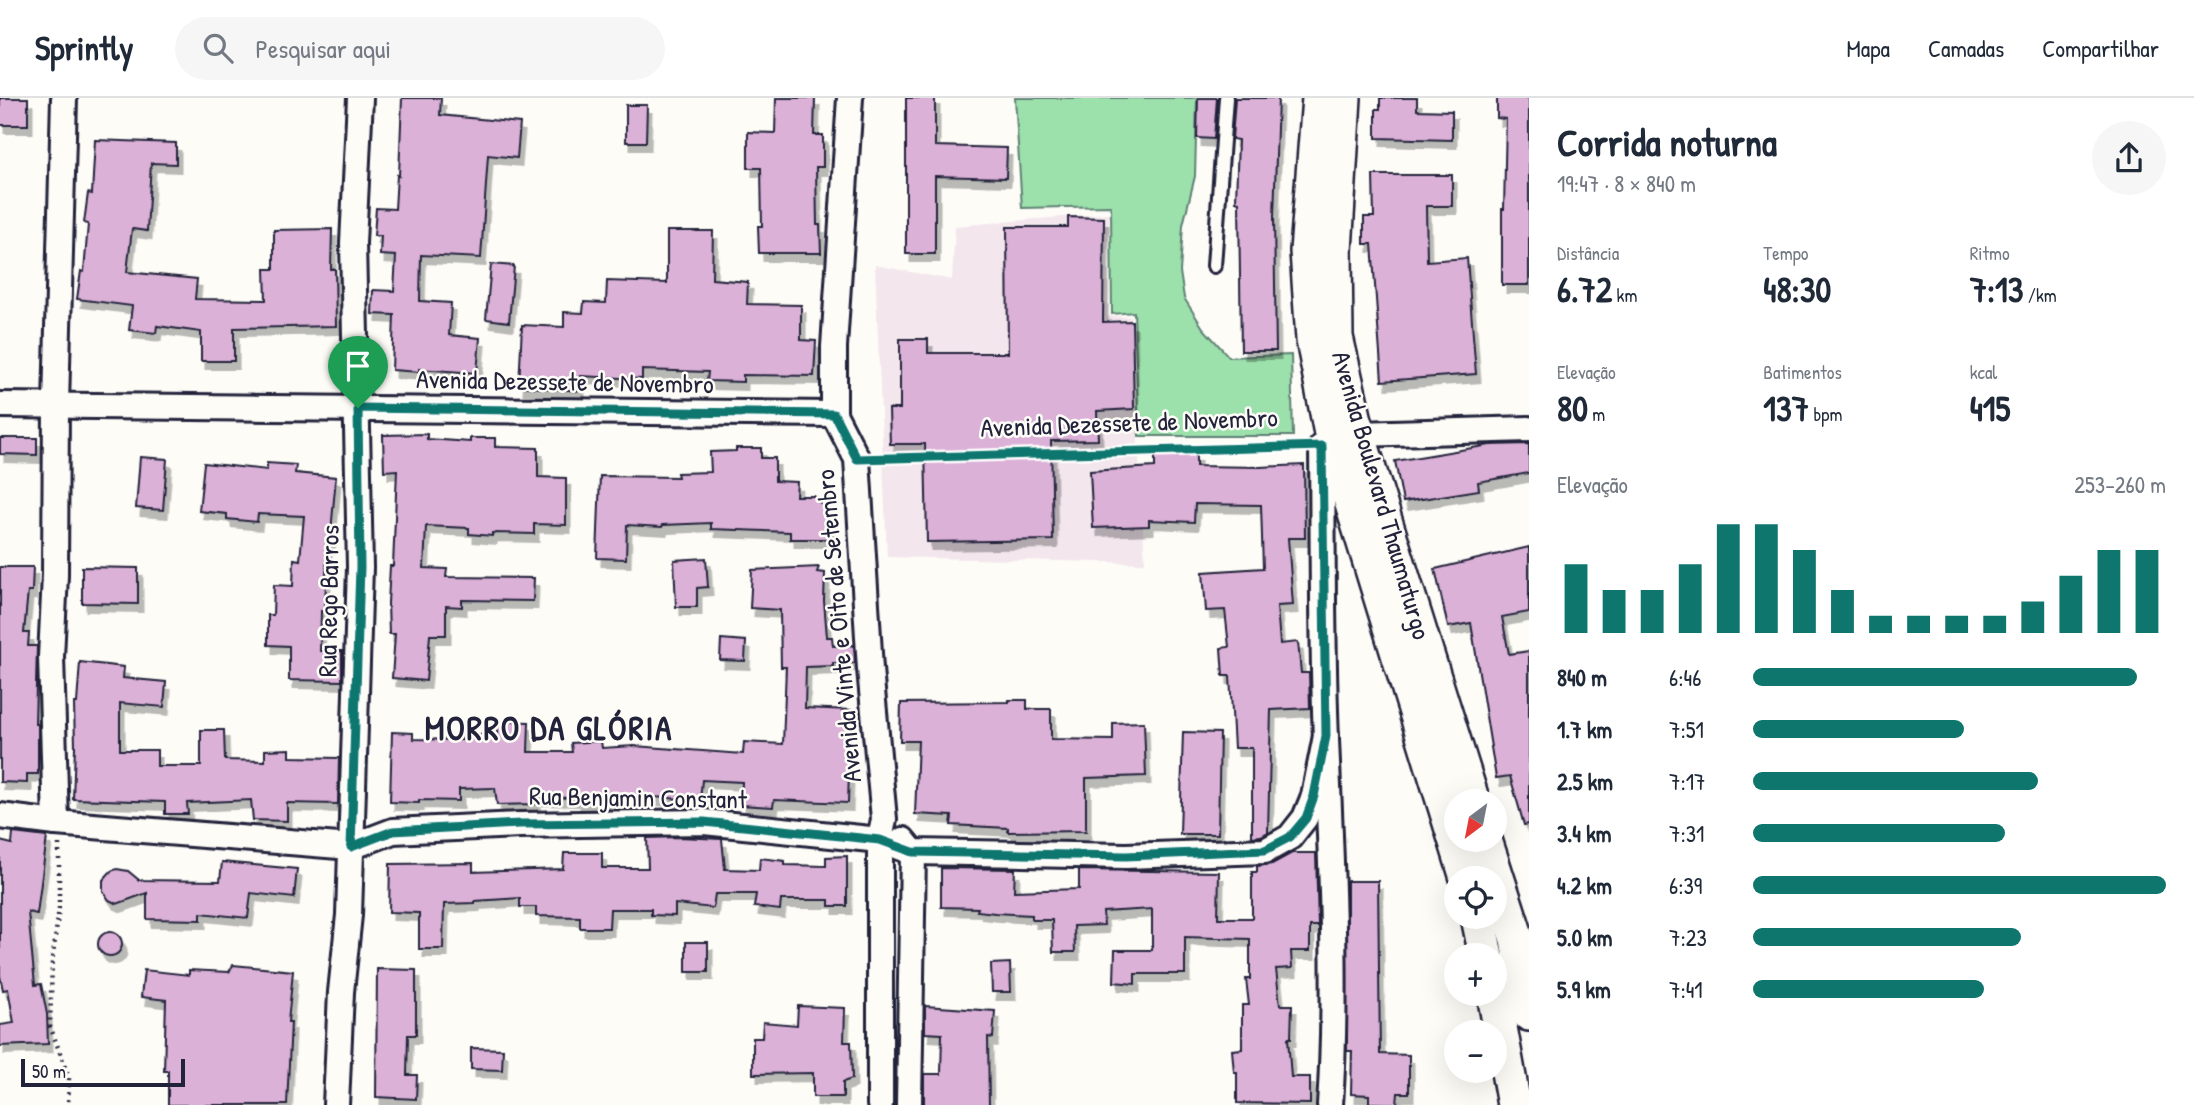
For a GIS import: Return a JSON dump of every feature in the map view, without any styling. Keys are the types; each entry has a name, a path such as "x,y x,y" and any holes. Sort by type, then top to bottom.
{"main road":[{"name":"Avenida Boulevard Thaumaturgo","path":"1319,98 1307,251 1313,340 1337,440 1448,770 1465,866"},
{"name":"Avenida Boulevard Thaumaturgo","path":"1337,440 1335,251 1344,98"},
{"name":"Avenida Boulevard Thaumaturgo","path":"1448,770 1463,789"},
{"path":"1489,852 1517,939 1529,1014"},
{"path":"1496,1006 1514,1105"}],"street":[{"path":"56,823 51,657 64,98"},
{"name":"Rua Rego Barros","path":"336,1105 341,992 349,915 360,567 353,243 360,98"},
{"name":"Avenida Vinte e Oito de Setembro","path":"850,98 834,347 834,414 857,459 882,830 880,1105"},
{"name":"Avenida Dezessete de Novembro","path":"0,405 834,414"},
{"path":"1330,1105 1334,1053 1334,911 1326,736 1337,440 1529,429"},
{"name":"Rua Benjamin Constant","path":"0,816 351,847 393,831 520,824 704,822 882,830 913,852 1126,856 1265,850 1290,837 1306,818 1314,796 1326,736"},
{"path":"909,1105 913,852"}],"lane":[{"path":"1214,266 1226,98"}],"path":[{"name":"Avenida Dezessete de Novembro","path":"857,459 1337,440"},
{"path":"56,823 60,854 59,908 52,963 50,1026 69,1077 68,1105"}],"shaded area":[{"path":"1109,213 1107,316 1131,317 1145,563 887,557 875,265 952,280 955,226"}],"green space":[{"path":"1015,98 1197,98 1195,176 1183,225 1180,272 1184,298 1203,328 1229,357 1291,355 1293,436 1139,436 1134,312 1112,314 1111,206 1022,208"}],"building":[{"path":"0,98 28,98 28,125 0,125"},
{"path":"402,98 441,98 440,115 520,123 517,158 488,155 481,258 421,255 420,301 451,303 449,335 480,338 477,373 392,370 394,315 372,314 373,290 394,291 396,256 380,255 381,236 374,236 376,208 395,209"},
{"path":"776,98 815,98 814,135 823,135 823,167 816,167 817,225 820,225 821,253 759,253 758,226 762,226 761,168 748,168 748,132 775,133"},
{"path":"906,98 935,98 935,146 1007,148 1006,178 935,176 935,254 906,254"},
{"path":"1198,98 1217,98 1214,139 1197,138"},
{"path":"1235,98 1278,98 1274,217 1276,351 1241,351 1239,202 1236,201 1238,140 1232,139"},
{"path":"1380,98 1417,98 1417,110 1452,111 1452,140 1376,138 1376,109 1380,109"},
{"path":"1497,98 1529,98 1529,285 1502,285 1506,119 1497,118"},
{"path":"626,105 647,105 646,142 626,142"},
{"path":"95,140 176,143 176,164 151,163 147,231 132,229 127,272 197,279 195,299 266,300 265,269 274,269 274,230 332,229 331,269 335,269 336,326 234,328 234,361 201,361 201,332 157,326 156,333 129,330 132,306 77,299 81,271 84,272 88,224 84,223 88,193 92,194"},
{"path":"1373,175 1452,175 1452,206 1426,206 1427,261 1467,258 1476,374 1382,381 1372,244 1364,244 1364,217 1374,217"},
{"path":"1068,217 1104,218 1103,322 1132,321 1134,409 1097,411 1098,440 1051,441 1053,540 927,542 925,444 890,444 889,409 900,409 900,339 928,339 928,353 1008,353 1007,227 1068,227"},
{"path":"667,231 713,231 712,279 748,282 747,304 801,305 801,340 816,341 814,376 743,375 743,382 707,381 708,372 642,370 642,379 580,376 580,391 519,386 522,325 564,327 564,312 583,313 584,302 606,303 607,281 667,283"},
{"path":"491,264 514,266 509,322 486,319"},
{"path":"427,434 427,439 470,442 470,438 495,438 495,447 538,448 538,477 566,478 566,525 534,524 534,534 492,533 492,536 469,534 469,528 426,526 424,568 447,569 446,577 534,578 533,601 462,600 462,607 446,606 446,635 430,635 426,681 392,678 395,634 389,634 388,603 390,566 393,566 397,470 384,471 383,435"},
{"path":"0,438 37,438 37,455 0,454"},
{"path":"1529,444 1529,473 1478,482 1479,490 1403,502 1395,461 1490,445"},
{"path":"736,448 761,448 761,458 775,458 775,481 797,482 796,496 814,496 827,510 830,531 827,539 790,539 790,532 711,529 711,523 662,527 627,525 626,559 597,558 600,476 678,477 677,473 711,472 710,452 736,451"},
{"path":"1155,452 1196,454 1196,466 1304,465 1305,538 1288,538 1293,605 1277,606 1280,644 1298,642 1301,673 1309,673 1310,708 1271,710 1268,832 1261,836 1252,837 1252,748 1234,748 1230,676 1223,676 1221,648 1229,647 1225,610 1206,611 1203,572 1263,568 1261,505 1195,504 1194,522 1149,520 1149,526 1093,528 1090,471 1155,467"},
{"path":"140,457 167,459 163,510 136,508"},
{"path":"204,463 267,470 267,463 296,465 295,473 336,477 330,543 327,543 325,612 321,611 320,651 342,651 342,681 289,680 289,646 268,645 268,615 273,615 274,585 293,586 294,559 300,560 304,516 258,514 257,522 227,519 227,514 199,511"},
{"path":"1529,547 1529,612 1502,617 1509,654 1529,651 1529,824 1524,825 1510,776 1496,778 1471,623 1448,627 1435,569"},
{"path":"706,558 708,587 697,588 697,607 676,607 674,560"},
{"path":"0,567 33,567 32,591 28,591 24,633 29,633 28,646 37,646 35,724 38,724 38,774 27,774 27,783 0,782"},
{"path":"82,567 138,568 138,604 82,603"},
{"path":"819,567 817,572 825,573 827,637 832,637 833,646 854,645 855,663 806,667 805,708 851,710 848,803 774,800 773,807 741,805 742,782 702,780 700,800 636,796 636,799 576,802 576,798 536,797 536,804 497,805 495,788 459,789 459,801 390,802 392,732 413,733 413,739 463,740 462,735 497,734 497,721 529,722 528,752 572,752 571,743 601,741 602,748 634,746 743,754 744,742 783,744 786,667 781,667 780,610 750,608 752,570"},
{"path":"721,639 746,641 745,661 720,660"},
{"path":"80,662 124,667 123,678 166,682 164,707 120,703 120,750 157,750 157,766 201,766 201,730 224,730 225,760 265,761 265,750 290,749 290,757 339,758 338,804 287,803 287,821 253,820 251,800 187,803 188,814 165,814 165,802 73,799 74,703 77,703"},
{"path":"1027,700 1027,709 1051,709 1051,739 1113,740 1113,723 1144,722 1146,776 1086,778 1086,831 1008,832 1008,828 951,825 952,816 915,814 918,741 900,741 901,703"},
{"path":"1183,732 1220,733 1218,834 1180,834"},
{"path":"13,833 47,837 37,914 28,912 35,985 41,984 47,1014 48,1044 0,1046 0,1025 14,1023 8,989 3,990 0,976 0,841 12,844"},
{"path":"647,838 722,839 725,869 759,870 760,858 785,861 785,865 826,866 826,857 847,856 847,906 829,906 829,900 781,900 780,910 754,907 756,894 715,894 713,908 675,904 675,916 651,915 651,909 610,909 609,928 580,928 580,917 536,916 536,907 520,907 520,898 444,904 443,949 419,949 419,913 389,912 390,864 473,863 473,872 563,869 564,853 602,853 602,868 648,868"},
{"path":"1292,853 1316,853 1318,926 1310,926 1310,951 1291,951 1292,968 1276,969 1280,1005 1292,1005 1291,1038 1288,1038 1291,1077 1310,1077 1310,1104 1237,1103 1237,1072 1234,1072 1232,1050 1242,1049 1242,1005 1249,1005 1246,979 1250,979 1250,939 1185,937 1185,974 1135,974 1135,984 1114,982 1115,950 1152,950 1152,909 1103,912 1104,925 1074,926 1075,952 1053,952 1052,920 1032,920 1032,915 977,911 978,908 941,907 941,868 1015,869 1014,891 1079,889 1079,870 1219,872 1218,918 1252,918 1252,872 1257,872 1257,866 1272,864"},
{"path":"222,862 297,869 294,898 251,893 248,918 201,913 201,920 147,919 147,893 117,904 109,900 103,891 103,880 111,871 117,869 128,871 139,880 220,881"},
{"path":"1347,881 1378,881 1380,1054 1409,1055 1409,1093 1398,1093 1397,1104 1369,1103 1369,1095 1351,1094 1352,1051 1347,1051"},
{"path":"110,932 119,935 122,944 119,953 110,956 101,953 98,944 101,935"},
{"path":"686,942 708,942 708,972 686,972"},
{"path":"1010,963 1011,992 992,992 991,964"},
{"path":"233,965 293,971 288,1022 291,1022 287,1105 168,1105 168,1071 164,1071 166,1000 141,997 144,970 189,975 189,970 229,972"},
{"path":"377,969 416,970 416,1035 408,1035 407,1075 417,1075 416,1099 376,1097"},
{"path":"798,1006 845,1008 844,1042 851,1042 852,1079 843,1082 843,1097 813,1097 813,1073 753,1074 753,1038 762,1038 763,1022 797,1025"},
{"path":"925,1006 995,1011 993,1038 988,1037 989,1105 924,1105 924,1074 941,1074 942,1034 925,1033"},
{"path":"471,1048 503,1049 502,1070 471,1069"}],"district":[{"name":"MORRO DA GLÓRIA","path":"549,728"}],"route":[{"path":"358,408 834,414 857,459 1322,446 1326,736 1314,796 1306,818 1290,837 1265,850 1126,856 913,852 880,840 704,822 520,824 393,831 351,847 360,567 358,408"}]}
